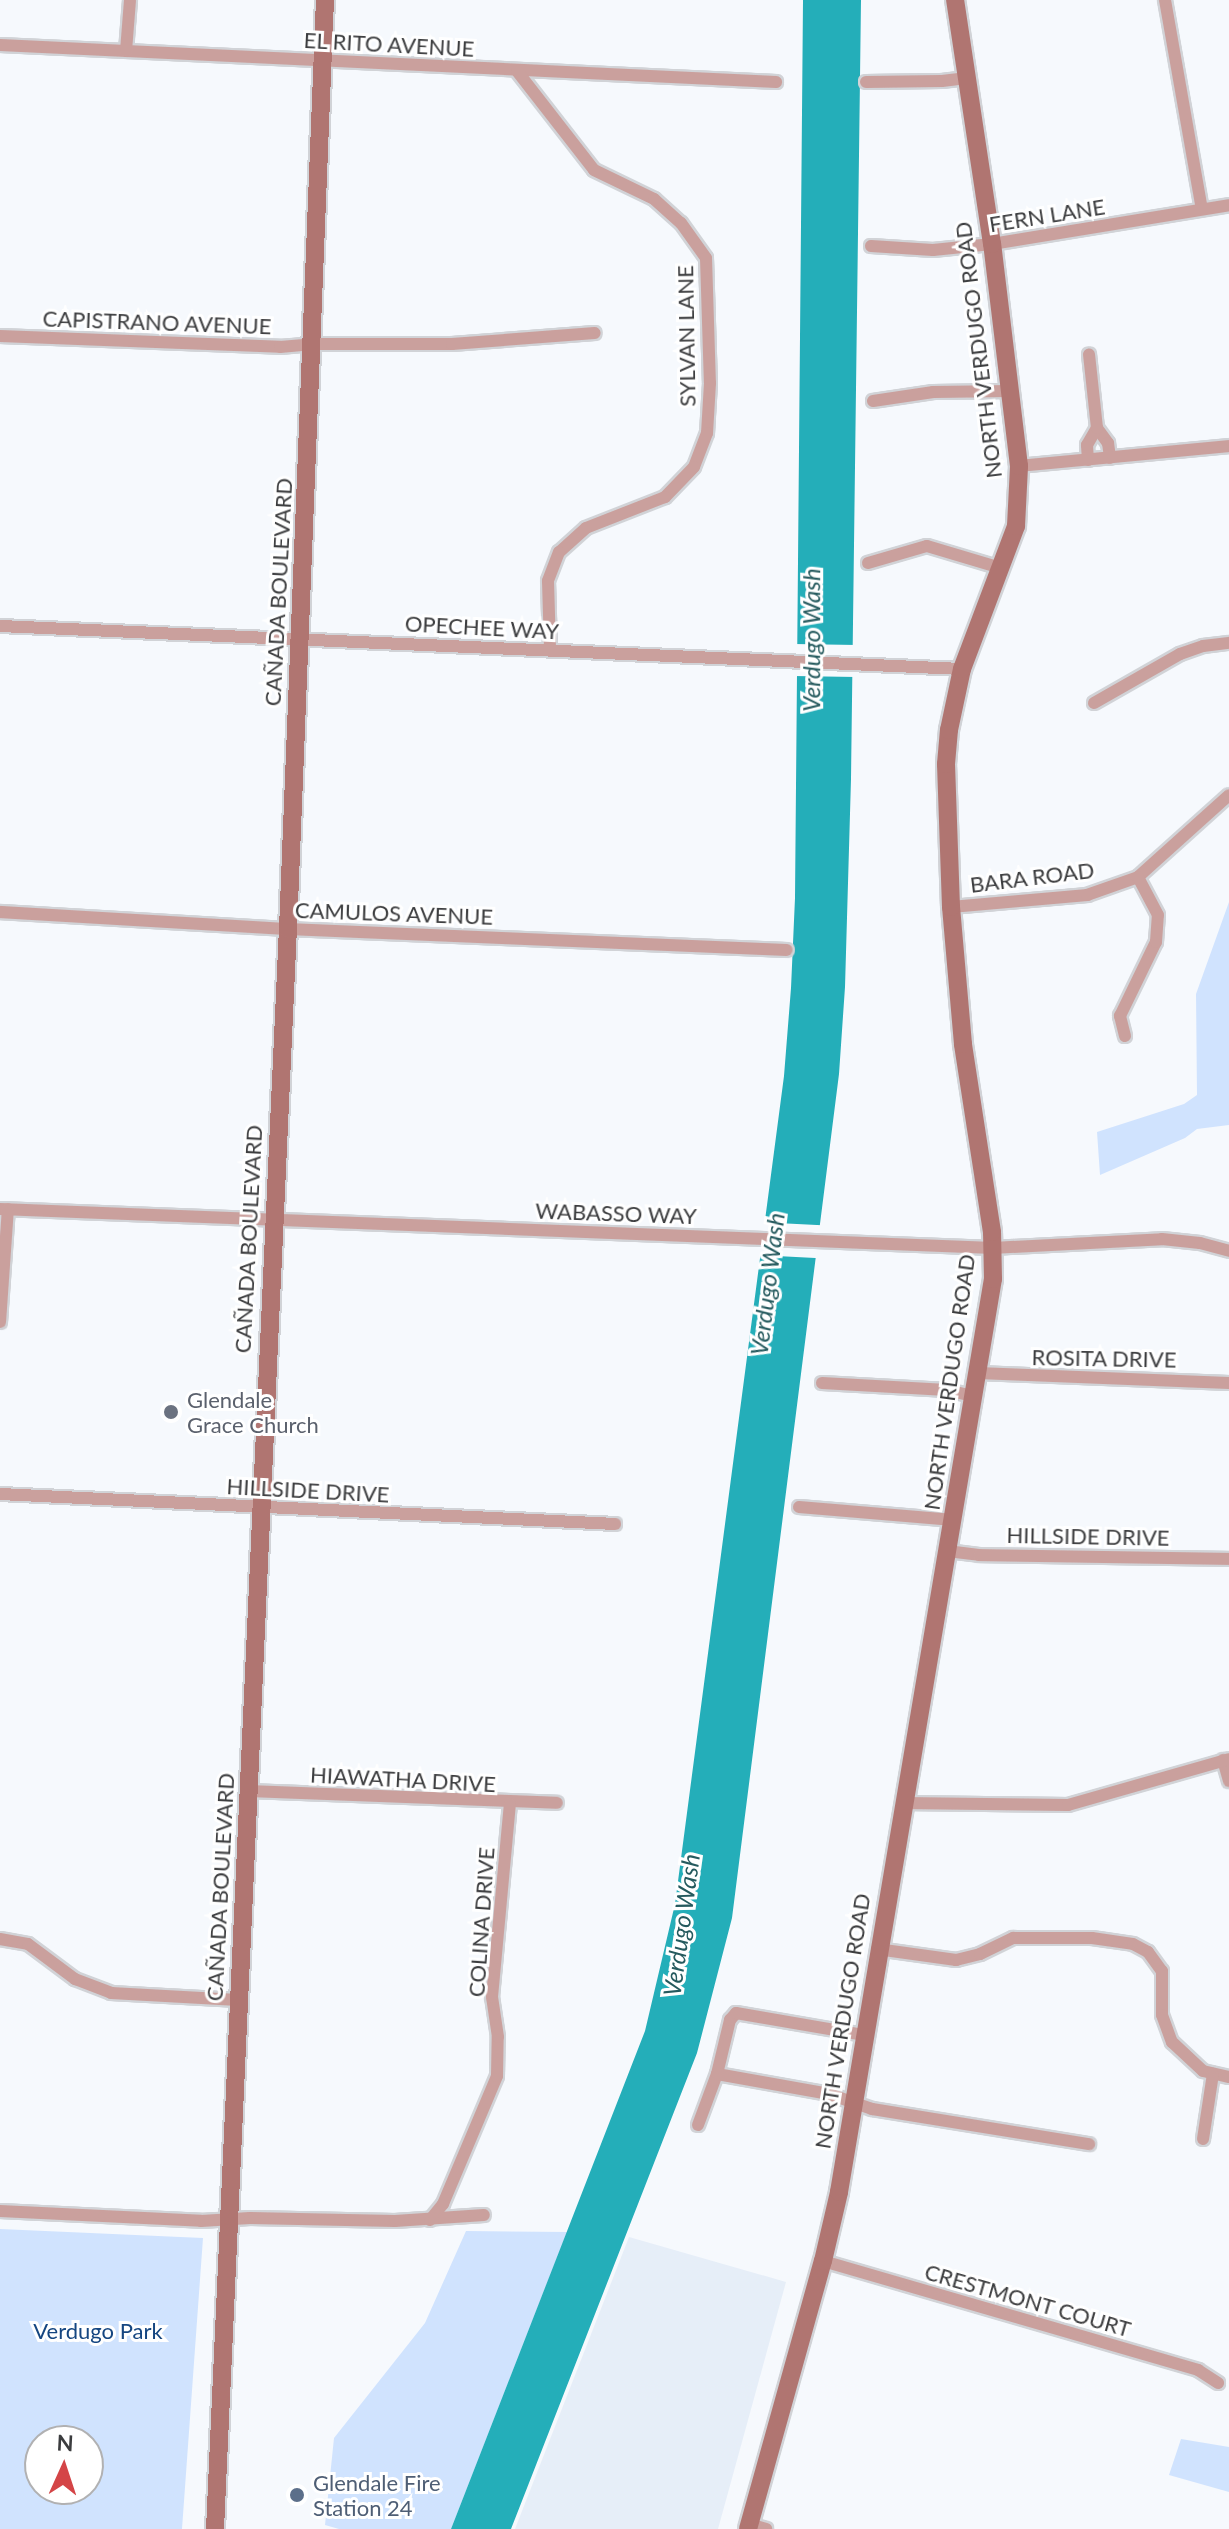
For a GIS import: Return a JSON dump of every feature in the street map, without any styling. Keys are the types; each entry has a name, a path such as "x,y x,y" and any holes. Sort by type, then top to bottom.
{"main road":[{"name":"CAÑADA BOULEVARD","path":"215,2529 288,929 325,0"},
{"name":"NORTH VERDUGO ROAD","path":"754,2527 839,2192 877,1949 993,1279 993,1248 963,1044 951,907 946,764 949,730 962,669 1016,526 1019,466 992,244 955,0"}],"street":[{"path":"126,51 130,0"},
{"path":"1165,0 1202,209"},
{"name":"EL RITO AVENUE","path":"0,45 776,82"},
{"name":"SYLVAN LANE","path":"517,71 594,170 654,199 681,223 706,258 710,383 707,433 694,467 665,497 586,528 559,552 548,581 550,650"},
{"path":"866,82 967,78"},
{"name":"FERN LANE","path":"871,246 933,250 992,244 1229,205"},
{"name":"CAPISTRANO AVENUE","path":"0,336 280,347 313,344 452,344 595,333"},
{"path":"1089,354 1097,428 1108,443 1110,458"},
{"path":"873,401 933,392 1010,391"},
{"path":"1088,460 1087,445 1097,428"},
{"path":"1019,466 1229,446"},
{"path":"868,563 927,546 1001,568"},
{"name":"OPECHEE WAY","path":"0,626 962,669"},
{"path":"1094,703 1180,654 1203,646 1229,643"},
{"name":"BARA ROAD","path":"951,907 1087,895 1138,877 1229,795"},
{"path":"1125,1036 1120,1016 1156,942 1158,915 1138,877"},
{"name":"CAMULOS AVENUE","path":"0,912 288,929 787,950"},
{"path":"0,1322 4,1209"},
{"name":"WABASSO WAY","path":"4,1209 993,1248 1149,1239 1200,1243 1229,1251"},
{"name":"ROSITA DRIVE","path":"978,1373 1229,1383"},
{"path":"822,1383 947,1390 974,1396"},
{"name":"HILLSIDE DRIVE","path":"0,1494 615,1524"},
{"path":"799,1507 953,1520"},
{"name":"HILLSIDE DRIVE","path":"947,1551 979,1555 1229,1559"},
{"path":"902,1803 1068,1805 1226,1759 1229,1781"},
{"name":"HIAWATHA DRIVE","path":"248,1791 510,1804 557,1803"},
{"name":"COLINA DRIVE","path":"430,2220 443,2204 497,2076 498,2037 492,1997 510,1804"},
{"path":"877,1949 956,1960 980,1954 1013,1938 1092,1938 1133,1944 1148,1952 1162,1971 1162,2015 1172,2042 1186,2059 1213,2074 1229,2077"},
{"path":"0,1939 28,1944 75,1979 106,1992 238,2000"},
{"path":"698,2125 717,2074 730,2020 736,2013 863,2035"},
{"path":"717,2074 828,2094 872,2109 1089,2144"},
{"path":"1203,2139 1213,2074"},
{"path":"0,2211 229,2220 430,2220 484,2215"},
{"name":"CRESTMONT COURT","path":"823,2261 1198,2370 1218,2383"}],"shaded area":[{"path":"629,2237 786,2282 718,2529 515,2529"}],"green space":[{"path":"1229,902 1229,1125 1197,1129 1185,1138 1100,1175 1097,1132 1184,1104 1197,1095 1196,994"},
{"name":"Verdugo Park","path":"0,2229 203,2238 182,2529 0,2529"},
{"path":"466,2231 567,2232 451,2529 339,2529 325,2525 334,2438 425,2323"},
{"path":"1181,2439 1229,2447 1229,2492 1169,2475"}],"water":[{"name":"Verdugo Wash","path":"803,0 861,0 851,779 845,987 839,1074 732,1918 697,2053 511,2529 451,2529 645,2031 675,1904 784,1076 791,988 795,898"}],"pier":[{"path":"794,644 857,645 856,677 793,676"},
{"path":"759,1222 822,1225 820,1258 757,1255"}],"place":[{"name":"Glendale Grace Church","path":"171,1412"},
{"name":"Glendale Fire Station 24","path":"297,2495"}]}
